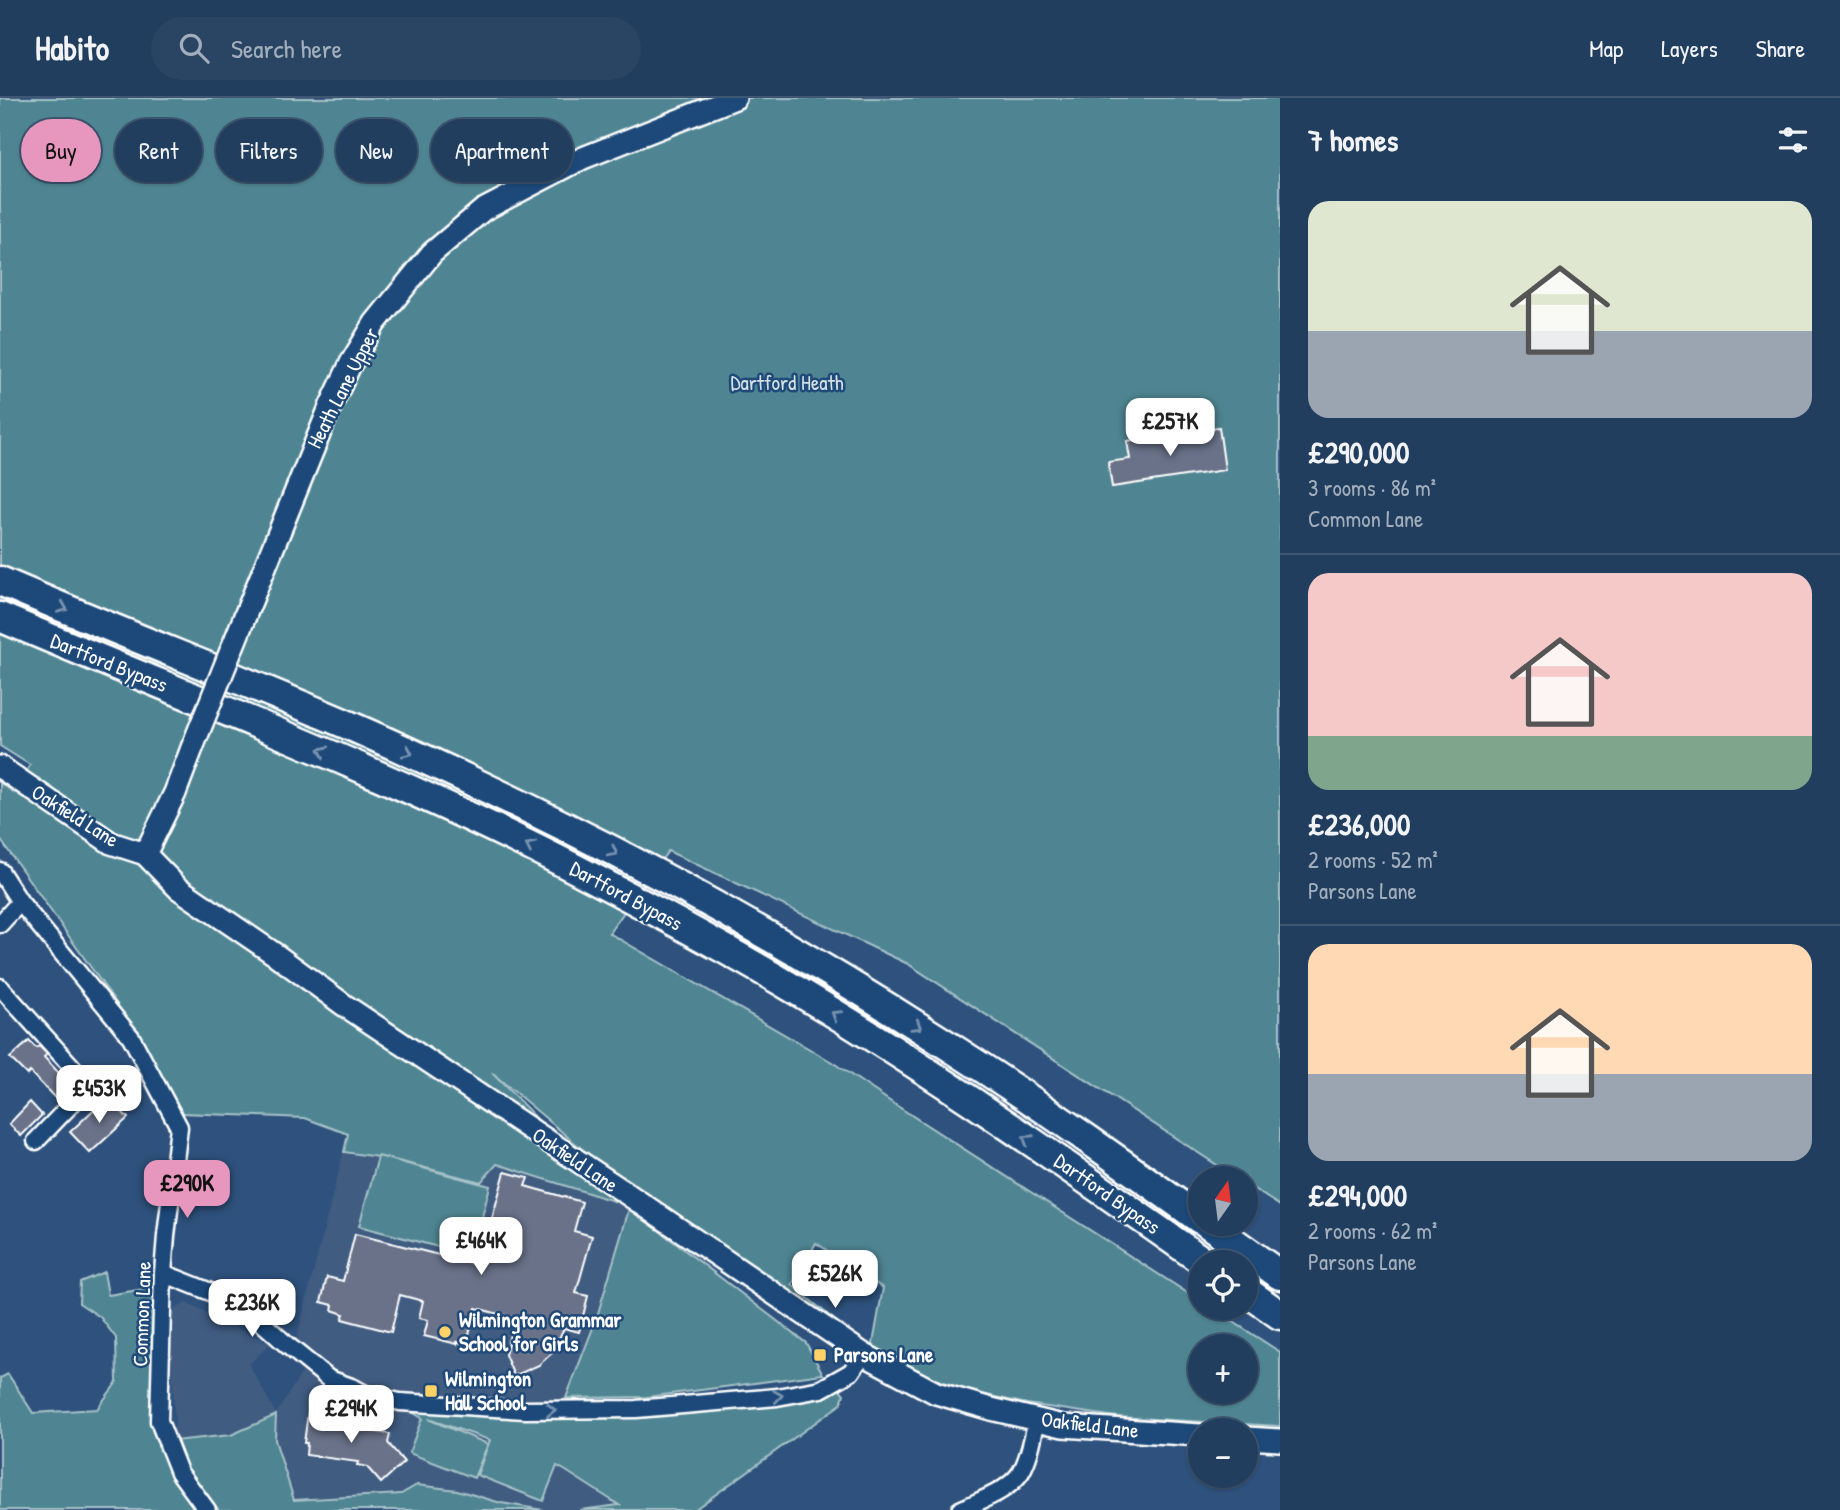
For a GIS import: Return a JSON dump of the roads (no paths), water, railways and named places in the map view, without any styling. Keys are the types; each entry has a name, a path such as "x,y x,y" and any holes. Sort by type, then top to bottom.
{"highway":[{"name":"Dartford Bypass","path":"0,581 367,734 566,827 691,892 789,948 965,1057 1188,1210"},
{"name":"Dartford Bypass","path":"0,617 279,732 468,816 673,920 886,1045 1056,1157 1188,1251"},
{"path":"1225,1236 1280,1275"},
{"path":"1258,1300 1280,1315"}],"street":[{"name":"Heath Lane Upper","path":"145,854 175,793 326,416 351,363 375,323 432,253 482,210 583,158 735,98"},
{"name":"Oakfield Lane","path":"0,767 111,842 145,854 177,888 344,1005 863,1354 936,1393 991,1409 1063,1426 1188,1434"},
{"name":"Common Lane","path":"0,871 20,902 131,1037 179,1127 163,1273 159,1421 179,1472 207,1510"},
{"path":"0,924 20,902"},
{"path":"0,987 85,1080 82,1093 36,1141"},
{"path":"163,1273 223,1297 257,1318 286,1345 330,1379 367,1395 400,1402 525,1410 636,1409 777,1397 821,1389 851,1372 863,1354"},
{"path":"960,1510 1002,1490 1018,1475 1037,1419"},
{"path":"1258,1439 1280,1440"}],"place":[{"name":"Wilmington Grammar School for Girls","path":"445,1332"},
{"name":"Parsons Lane","path":"820,1355"},
{"name":"Wilmington Hall School","path":"431,1391"}],"park label":[{"name":"Dartford Heath","path":"787,383"}]}
